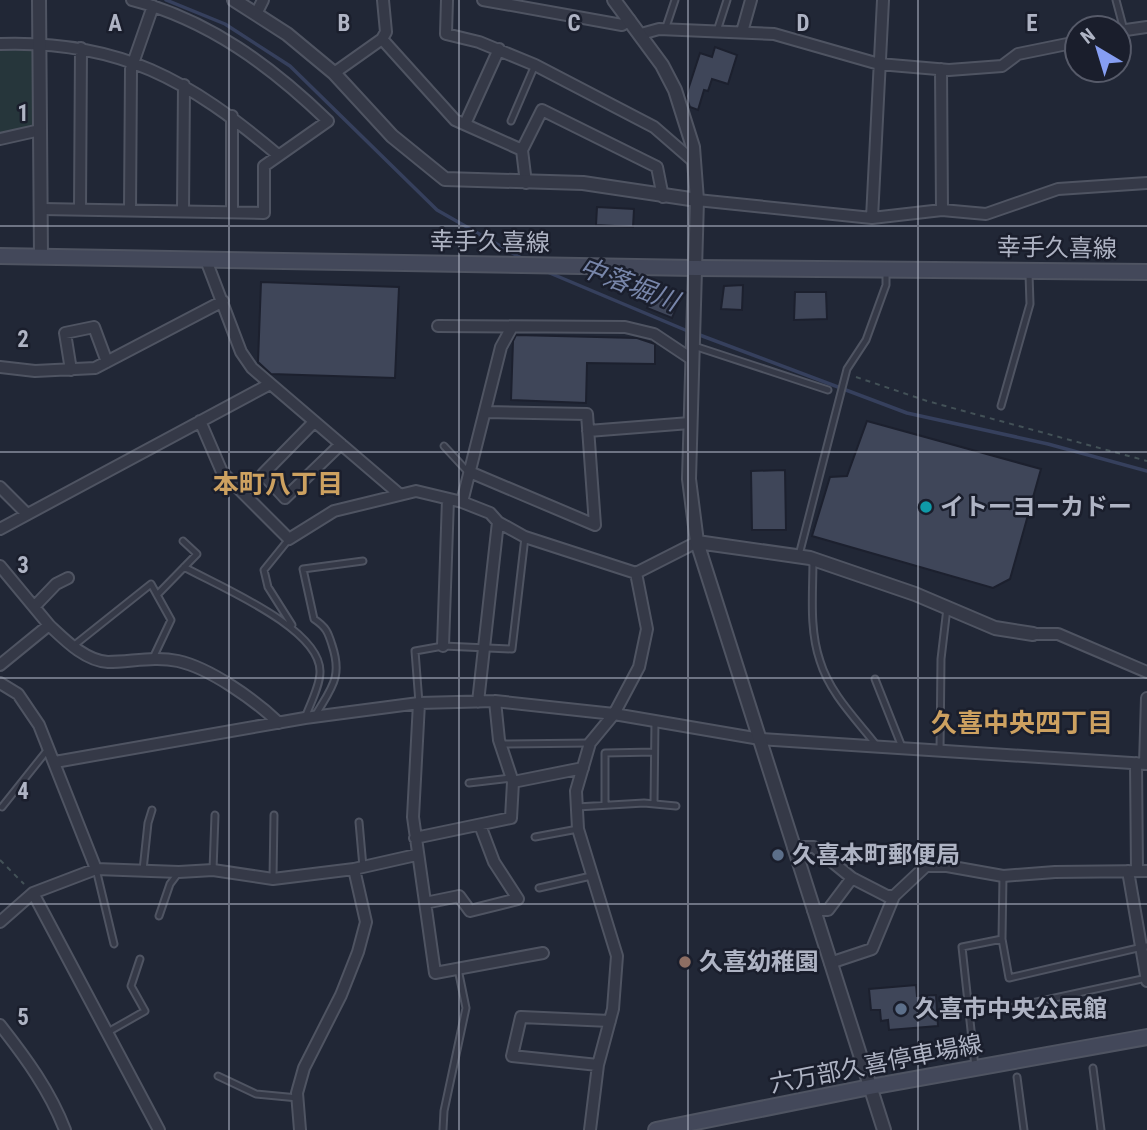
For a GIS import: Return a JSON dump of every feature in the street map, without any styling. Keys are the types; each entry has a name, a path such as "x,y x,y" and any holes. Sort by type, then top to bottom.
{"main road":[{"name":"幸手久喜線","path":"0,256 694,268 1147,272"},
{"name":"六万部久喜停車場線","path":"656,1130 975,1067 1147,1037"}],"street":[{"path":"40,0 41,257"},
{"path":"42,209 264,213 264,166 328,121 297,92 240,47 199,24 132,0"},
{"path":"234,0 257,12 334,73 392,136 445,179 583,183 663,197 872,218 942,210 986,214 1058,190 1147,183"},
{"path":"257,12 263,0"},
{"path":"334,73 382,39 386,32 383,0"},
{"path":"447,0 446,34 499,48 535,65 654,127 692,160"},
{"path":"483,0 622,25 630,20"},
{"path":"614,0 641,34 675,90 693,147 697,200 689,479 697,542 884,1130"},
{"path":"742,32 751,0"},
{"path":"872,218 883,0"},
{"path":"130,210 132,61 153,6"},
{"path":"641,34 665,30 774,34 879,64 941,69 1002,66 1018,54 1063,45"},
{"path":"382,39 455,120 522,150"},
{"path":"0,44 40,43 81,48 132,61 184,85 232,116 278,155"},
{"path":"80,209 81,48"},
{"path":"465,124 499,48"},
{"path":"941,69 942,210"},
{"path":"183,211 184,85"},
{"path":"526,183 522,150 542,110 657,167 663,197"},
{"path":"232,116 232,212"},
{"path":"0,139 40,130"},
{"path":"206,260 241,352 252,368 398,493"},
{"path":"0,367 35,371 94,368 223,301"},
{"path":"438,326 625,327 654,334 691,352"},
{"path":"71,369 65,333 94,327 107,362"},
{"path":"462,502 472,474 501,347 512,327"},
{"path":"0,529 270,384"},
{"path":"472,474 595,525 587,414 486,412"},
{"path":"200,421 222,472 289,539 334,510 398,493 416,491 462,502 490,513 498,522 525,537 636,573 697,542 813,559 1004,631 1058,634 1147,672"},
{"path":"314,422 262,474 285,498 341,444"},
{"path":"588,431 690,423"},
{"path":"0,487 27,514"},
{"path":"443,646 448,499"},
{"path":"478,702 498,522"},
{"path":"0,566 49,625 72,647 104,662 153,658 190,664 260,705 279,723"},
{"path":"590,1130 598,1066 610,1021 617,956 578,829 576,791 590,743 614,714 639,667 647,629 636,573"},
{"path":"34,607 56,584 68,578"},
{"path":"0,665 49,625"},
{"path":"0,683 18,694 39,724 96,869"},
{"path":"1147,698 1138,871 1147,979"},
{"path":"415,838 511,818 513,780 500,744 495,701"},
{"path":"55,762 310,717 419,703 495,701 614,714 760,739 1143,764"},
{"path":"419,703 413,817 416,855 435,973 544,953"},
{"path":"513,780 583,768"},
{"path":"425,903 459,896 470,911 518,899 494,862 480,825"},
{"path":"793,847 814,847 852,878 894,896"},
{"path":"0,922 33,893 96,869 180,872 213,870 273,879 359,868 416,855"},
{"path":"830,963 872,949 894,896 926,866 947,866 1003,876 1138,871"},
{"path":"300,1130 298,1098 304,1068 341,995 366,922 359,868"},
{"path":"813,910 828,909 852,878"},
{"path":"33,893 159,1130"},
{"path":"598,1066 512,1056 521,1017 610,1021"},
{"path":"0,1025 30,1063 57,1110 65,1130"}],"lane":[{"path":"665,30 675,0"},
{"path":"717,32 727,0"},
{"path":"510,121 535,65"},
{"path":"799,556 847,369 866,340 886,285 886,269"},
{"path":"1001,406 1030,304 1028,271"},
{"path":"691,352 828,390"},
{"path":"444,446 472,474"},
{"path":"419,703 415,651 443,646 512,649 525,537"},
{"path":"289,539 264,570 268,587 297,633 317,658 320,673 310,717"},
{"path":"157,595 197,554 183,541"},
{"path":"813,559 813,621 820,662 835,693 877,746"},
{"path":"310,717 333,684 339,665 326,627 314,619 303,569 363,561"},
{"path":"184,567 281,618 297,633"},
{"path":"72,647 151,584 171,620 153,658"},
{"path":"940,750 942,659 947,608"},
{"path":"875,679 902,748"},
{"path":"654,721 654,804"},
{"path":"500,744 590,743"},
{"path":"2,807 49,748"},
{"path":"605,805 605,753 654,752"},
{"path":"469,783 513,780"},
{"path":"577,807 654,804 676,806"},
{"path":"144,870 148,823 152,810"},
{"path":"273,879 274,814"},
{"path":"213,870 215,815"},
{"path":"359,822 359,868"},
{"path":"536,837 578,829"},
{"path":"96,869 114,944"},
{"path":"159,916 170,884 180,872"},
{"path":"540,888 591,876"},
{"path":"1003,876 1002,939 1009,978 1144,947"},
{"path":"975,1067 962,947 1002,939"},
{"path":"108,1032 145,1011 131,986 140,959"},
{"path":"443,1130 444,1111 466,1008 457,969"},
{"path":"1013,1007 1147,979"},
{"path":"1093,1068 1101,1130"},
{"path":"218,1076 256,1094 298,1098"},
{"path":"1017,1077 1024,1130"}],"path":[{"path":"853,376 927,401 1147,461"},
{"path":"0,860 33,893"}],"shaded area":[{"path":"35,46 37,127 0,136 0,47"}],"building":[{"path":"715,47 737,55 728,84 712,79 708,91 704,90 698,110 690,107 686,96 700,53 712,57"},
{"path":"597,207 634,209 633,227 596,225"},
{"path":"261,282 399,287 395,378 271,374 258,362"},
{"path":"743,285 742,310 721,309 724,286"},
{"path":"795,292 826,292 827,319 794,320"},
{"path":"658,295 678,304 672,318 647,308 652,297 657,299"},
{"path":"516,335 637,338 655,344 655,364 587,363 586,403 511,400 513,341"},
{"name":"イトーヨーカドー","path":"867,421 1041,469 1010,579 993,588 812,536 830,477 847,476"},
{"path":"785,470 786,530 752,530 751,471"},
{"name":"久喜市中央公民館","path":"916,985 917,996 936,995 938,1026 889,1030 888,1020 881,1021 880,1010 871,1010 869,989"}],"waterway":[{"name":"中落堀川","path":"166,0 225,24 290,66 437,210 523,259"},
{"name":"中落堀川","path":"545,271 690,332"},
{"name":"中落堀川","path":"697,334 907,413 1048,444 1147,471"}],"place":[{"name":"イトーヨーカドー","path":"926,507"},
{"name":"久喜本町郵便局","path":"778,855"},
{"name":"久喜幼稚園","path":"685,962"},
{"name":"久喜市中央公民館","path":"901,1009"}],"district":[{"name":"本町八丁目","path":"278,484"},
{"name":"久喜中央四丁目","path":"1022,723"}]}
